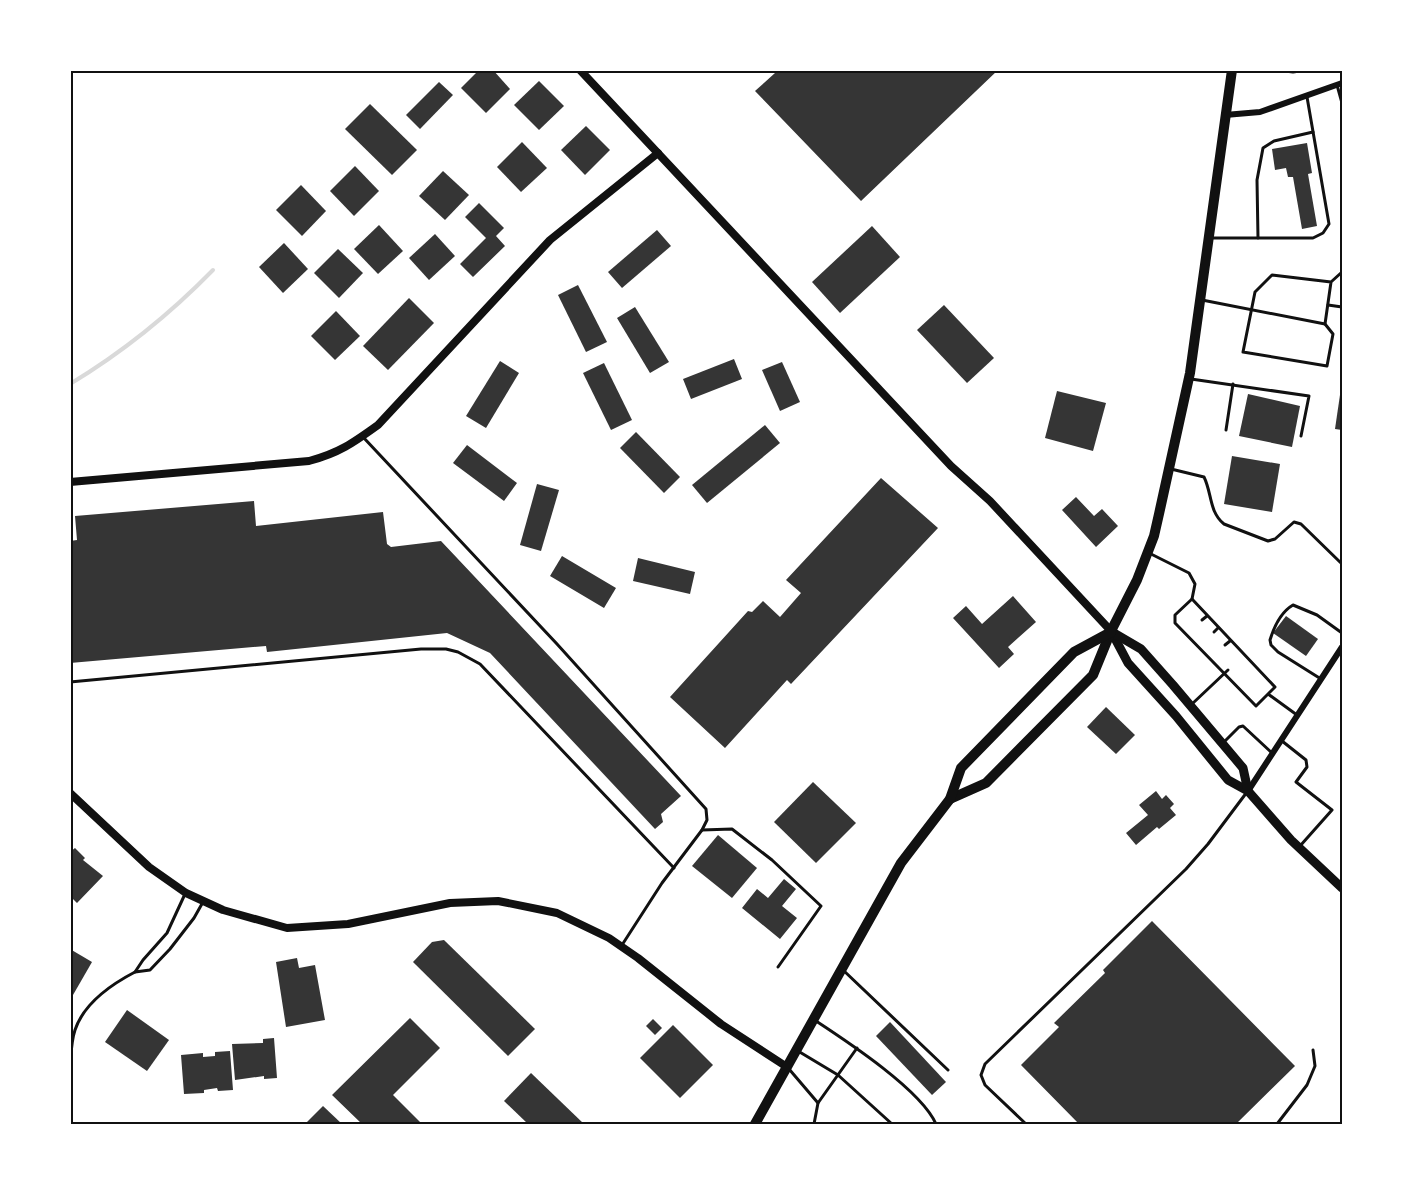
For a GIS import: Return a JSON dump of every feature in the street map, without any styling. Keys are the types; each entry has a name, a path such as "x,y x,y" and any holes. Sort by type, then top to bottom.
{"main road":[{"path":"950,799 986,783 1093,675 1148,552 1170,469 1189,378 1232,70"},
{"path":"1112,632 1141,649 1191,705 1243,768 1248,791"},
{"path":"1112,632 1128,663 1176,716 1228,780 1248,791 1299,847 1342,888"},
{"path":"755,1125 901,863 950,799 961,768 1074,652 1112,632"}],"street":[{"path":"580,70 928,442 990,501 1112,632"},
{"path":"1225,115 1260,112 1340,84"},
{"path":"70,482 309,461 332,455 378,425 550,240 658,153"},
{"path":"1248,791 1342,647"},
{"path":"70,794 149,867 186,893 223,910 287,928 348,924 450,903 498,901 557,913 621,946 721,1024 787,1067"}],"lane":[{"path":"1277,70 1293,72 1307,70"},
{"path":"1340,84 1342,103"},
{"path":"1208,238 1313,238 1323,233 1329,224 1307,96"},
{"path":"1258,238 1257,180 1263,148 1274,141 1313,132"},
{"path":"1325,324 1331,282 1342,272"},
{"path":"1200,300 1251,310 1325,324 1333,334 1327,366 1243,352 1251,310 1255,292 1272,275 1331,282"},
{"path":"1328,305 1342,307"},
{"path":"1189,378 1310,396 1301,436"},
{"path":"1226,430 1233,384"},
{"path":"363,436 557,644 706,809 707,820 702,830 621,946"},
{"path":"1170,469 1204,477 1218,519 1224,524 1268,541 1275,539 1294,522 1301,524 1342,564"},
{"path":"1148,552 1189,573 1195,584 1192,599 1175,615 1175,623 1256,706 1275,687 1192,599"},
{"path":"1322,679 1274,649 1270,643 1273,632 1288,608 1293,605 1317,615 1342,633"},
{"path":"1202,620 1207,616"},
{"path":"1214,632 1218,628"},
{"path":"1186,635 1191,630"},
{"path":"1226,645 1230,640"},
{"path":"1198,647 1202,642"},
{"path":"70,682 384,652 446,649 458,652 480,664 674,867"},
{"path":"1239,659 1243,655"},
{"path":"1210,660 1215,656"},
{"path":"1253,673 1257,669"},
{"path":"1191,705 1228,670"},
{"path":"1238,688 1242,684"},
{"path":"1268,694 1297,715"},
{"path":"1222,743 1243,726 1272,753"},
{"path":"1280,740 1306,760 1307,766 1296,782 1332,810 1299,847"},
{"path":"1026,1125 985,1085 981,1075 985,1064 1186,869 1248,791"},
{"path":"702,830 732,829 772,860 821,906 778,967"},
{"path":"135,972 167,933 186,893"},
{"path":"70,1067 74,1032 85,1010 123,978 135,972 150,970 178,941 203,902"},
{"path":"841,969 948,1070"},
{"path":"813,1019 848,1041 899,1082 922,1105 936,1125"},
{"path":"814,1125 818,1103 857,1048"},
{"path":"796,1050 838,1075 892,1125"},
{"path":"1277,1125 1307,1085 1315,1066 1313,1050"},
{"path":"787,1067 818,1103"}],"building":[{"path":"479,70 493,70 510,89 486,113 461,88"},
{"path":"772,70 998,70 861,201 755,91 775,73"},
{"path":"539,81 564,106 539,130 514,105"},
{"path":"439,82 453,95 420,129 406,115"},
{"path":"370,104 417,150 392,175 345,129"},
{"path":"586,126 610,150 585,175 561,150"},
{"path":"522,142 547,168 521,192 497,167"},
{"path":"1307,143 1312,173 1308,174 1317,226 1302,229 1293,177 1288,177 1286,168 1275,170 1272,149"},
{"path":"355,166 379,191 354,216 330,191"},
{"path":"443,171 469,195 445,220 419,196"},
{"path":"301,185 326,211 302,236 276,210"},
{"path":"479,203 504,228 496,236 505,246 473,277 460,264 486,238 465,217"},
{"path":"379,225 403,251 378,274 354,249"},
{"path":"872,226 900,257 840,313 812,282"},
{"path":"657,230 671,246 622,288 608,272"},
{"path":"435,234 455,256 429,280 409,258"},
{"path":"284,243 308,269 283,293 259,267"},
{"path":"338,249 363,273 339,298 314,273"},
{"path":"578,285 607,342 586,352 558,295"},
{"path":"409,298 434,323 388,370 363,346"},
{"path":"944,305 994,358 967,383 917,330"},
{"path":"635,307 669,362 650,373 617,318"},
{"path":"336,311 360,336 335,360 311,336"},
{"path":"734,359 742,379 691,399 683,379"},
{"path":"500,361 519,373 486,428 466,416"},
{"path":"782,362 800,402 780,411 762,370"},
{"path":"604,363 632,420 611,430 583,373"},
{"path":"1342,389 1342,430 1335,429"},
{"path":"1057,391 1106,403 1093,451 1045,438"},
{"path":"1248,394 1300,406 1292,447 1239,436"},
{"path":"765,425 780,443 707,503 692,485"},
{"path":"636,432 680,477 664,493 620,448"},
{"path":"467,445 517,483 504,501 453,463"},
{"path":"1232,456 1280,464 1272,512 1224,504"},
{"path":"881,478 938,528 791,684 787,680 725,748 670,697 748,611 752,612 763,601 780,617 801,593 786,580"},
{"path":"537,484 559,490 541,551 520,545"},
{"path":"1076,497 1094,516 1102,509 1118,526 1096,547 1062,510"},
{"path":"254,501 256,526 383,512 387,544 391,547 441,541 681,796 661,814 663,822 655,829 490,653 447,633 267,652 266,646 70,663 70,541 77,540 75,516"},
{"path":"562,556 616,588 604,608 550,576"},
{"path":"638,558 695,572 690,594 633,581"},
{"path":"1013,596 1036,622 1008,647 1014,654 999,668 953,618 966,606 982,624"},
{"path":"1286,616 1318,639 1306,656 1273,633"},
{"path":"1106,707 1135,735 1116,754 1087,727"},
{"path":"813,782 856,823 816,863 774,822"},
{"path":"1156,791 1162,799 1166,795 1174,804 1170,808 1176,815 1136,845 1126,833 1148,815 1139,805"},
{"path":"718,835 757,868 732,898 692,866"},
{"path":"75,848 85,858 83,860 103,876 77,903 70,896 73,894 70,891 70,852"},
{"path":"784,879 796,889 782,906 797,918 780,939 742,908 757,889 768,898"},
{"path":"1152,921 1295,1066 1236,1124 1079,1124 1021,1065 1059,1027 1054,1023 1105,973 1103,970"},
{"path":"444,940 535,1029 508,1056 413,962 432,942"},
{"path":"70,949 92,962 73,995 70,993"},
{"path":"297,958 299,968 315,965 325,1020 286,1027 276,962"},
{"path":"127,1010 169,1040 147,1071 105,1042"},
{"path":"410,1018 440,1048 393,1095 422,1124 362,1124 332,1095"},
{"path":"653,1019 662,1028 655,1035 646,1026"},
{"path":"890,1022 946,1082 932,1095 876,1036"},
{"path":"673,1025 713,1065 680,1098 640,1058"},
{"path":"274,1038 277,1078 264,1079 264,1076 235,1080 232,1044 263,1043 263,1039"},
{"path":"230,1051 233,1090 218,1091 217,1088 204,1090 204,1093 184,1094 181,1055 203,1053 203,1057 215,1056 215,1052"},
{"path":"531,1073 584,1124 528,1124 504,1101"},
{"path":"323,1106 342,1124 305,1124"}],"waterway":[{"path":"70,384 145,332 213,270"}]}
